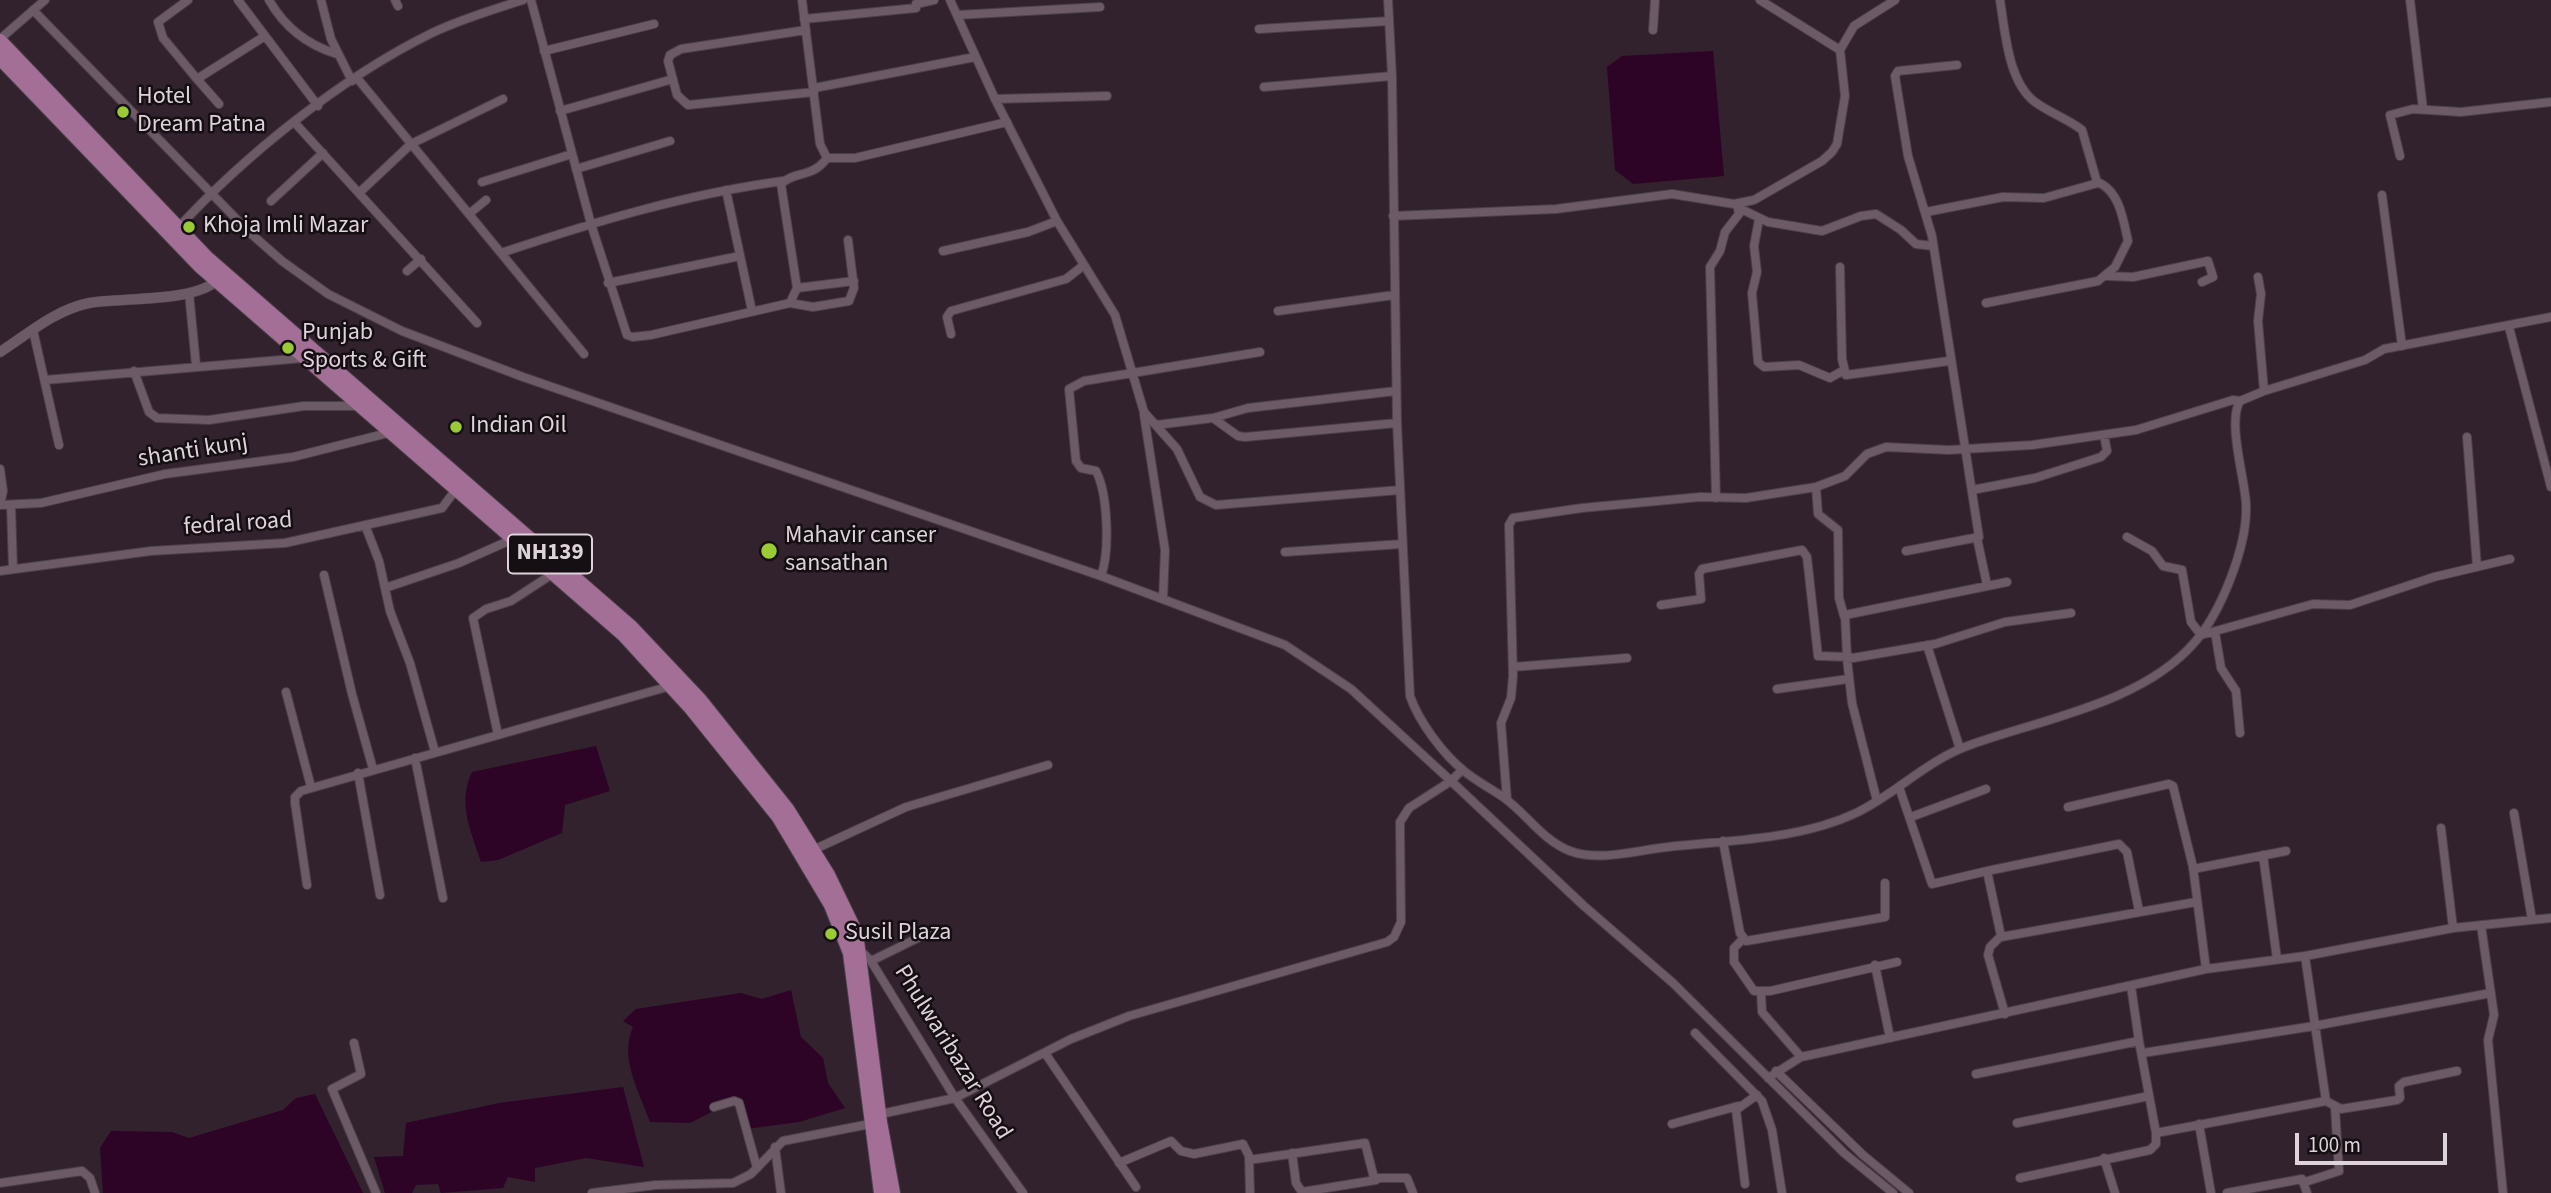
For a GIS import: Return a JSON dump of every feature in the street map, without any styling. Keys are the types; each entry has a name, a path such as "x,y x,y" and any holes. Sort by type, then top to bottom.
{"highway":[{"name":"NH139","path":"0,40 220,275 306,358 392,432 596,594 787,809 845,908 865,956 874,1119"},
{"name":"NH139","path":"0,58 169,237 220,275 678,684 778,816 818,881 845,937 853,971 881,1158 893,1193"},
{"name":"NH139","path":"881,1158 881,1193"}],"street":[{"path":"0,40 45,0"},
{"path":"188,0 158,22 163,38 219,104"},
{"path":"238,0 318,106"},
{"path":"269,0 288,26 306,42 337,54"},
{"path":"320,0 337,54 355,80 584,354"},
{"path":"177,229 210,194 295,123 355,80 431,33 523,0"},
{"path":"530,0 608,283 623,329 633,337 790,303 813,307 843,303 853,296 854,281 848,240"},
{"path":"802,0 820,144 827,158"},
{"path":"804,19 916,6 933,0"},
{"path":"950,0 995,99 1057,221 1115,316 1144,412 1165,550 1163,599"},
{"path":"1388,0 1392,76 1397,424 1410,696 1419,716 1462,770 1507,800 1560,846 1581,854 1602,855 1723,841 1818,826 1844,818 1899,787 1930,764 1960,749 2125,693 2185,653 2201,635 2237,563 2245,535 2246,496 2236,428 2240,401"},
{"path":"1653,30 1655,0"},
{"path":"1760,0 1840,50"},
{"path":"1738,206 1770,193 1832,152 1837,144 1845,96 1840,50 1854,26 1895,0"},
{"path":"2000,0 2005,36 2021,86 2036,103 2082,130 2093,176 2114,194 2128,240 2127,248 2107,276"},
{"path":"2410,0 2423,109"},
{"path":"957,15 1100,7"},
{"path":"33,10 210,194 282,261 328,294 373,319 514,374 1101,576 1285,645 1310,659 1351,689 1584,906 1673,983 1844,1153 1893,1193"},
{"path":"1259,29 1389,22"},
{"path":"544,51 654,24"},
{"path":"806,30 681,49 670,55 677,95 688,105 814,90 975,57"},
{"path":"197,79 265,36"},
{"path":"1957,65 1895,73 1908,156 1926,212 1933,246 1949,361 1967,448 1978,538 1987,585"},
{"path":"1264,87 1392,76"},
{"path":"561,111 673,79"},
{"path":"995,99 1107,96"},
{"path":"359,193 411,144 502,99"},
{"path":"2400,156 2389,116 2423,109 2462,112 2551,102"},
{"path":"501,253 591,223 726,190 783,181 812,173 827,158 855,158 1007,122"},
{"path":"295,123 477,323"},
{"path":"576,169 670,141"},
{"path":"271,201 323,153"},
{"path":"482,182 572,153"},
{"path":"783,181 781,197 796,288 790,303"},
{"path":"1926,212 2003,197 2044,198 2098,183"},
{"path":"726,190 752,311"},
{"path":"1393,216 1556,209 1672,194 1738,206 1759,219 1775,224 1829,231 1861,216 1875,214 1901,230 1913,243 1933,246"},
{"path":"2382,195 2402,346"},
{"path":"469,214 486,200"},
{"path":"1716,498 1710,267 1720,251 1725,232 1739,216 1738,206"},
{"path":"1759,219 1754,246 1757,272 1752,293 1755,349 1759,364 1768,367 1799,365 1830,378 1844,370"},
{"path":"943,251 1028,232 1057,221"},
{"path":"608,283 740,256"},
{"path":"407,271 421,259"},
{"path":"1986,303 2092,283 2107,276 2133,277 2208,261 2213,277 2202,282"},
{"path":"951,334 947,317 951,311 1066,279 1084,265"},
{"path":"1840,267 1844,370"},
{"path":"3,348 60,313 89,303 189,293 220,275"},
{"path":"2258,277 2262,294 2258,321 2264,391"},
{"path":"796,288 854,281"},
{"path":"189,293 196,365"},
{"path":"1278,311 1394,295"},
{"path":"1507,800 1501,723 1511,698 1513,667 1509,525 1513,518 1583,508 1761,496 1815,487 1845,476 1867,454 1877,450 1903,447 2032,445 2136,430 2233,400 2240,401 2365,360 2384,349 2551,317"},
{"path":"2509,327 2551,487"},
{"path":"33,330 58,445"},
{"path":"1101,576 1107,547 1101,484 1096,471 1080,468 1076,461 1069,389 1079,383 1131,372 1261,352"},
{"path":"45,380 196,365 306,358"},
{"path":"1844,370 1852,376 1949,361"},
{"path":"134,371 149,412 157,418 209,420 304,406 361,406"},
{"path":"1156,425 1213,418 1248,408 1396,391"},
{"path":"1144,412 1177,449 1196,491 1210,505 1401,490"},
{"path":"1213,418 1238,436 1245,437 1397,424"},
{"name":"shanti kunj","path":"0,469 3,491 0,505 11,506 41,503 165,474 293,457 392,432"},
{"path":"1972,490 2035,478 2101,457 2107,451 2104,435"},
{"path":"2467,437 2477,568"},
{"name":"fedral road","path":"0,571 151,551 285,543 442,508 458,485"},
{"path":"1815,487 1818,514 1838,530 1839,598 1849,657 1848,679 1877,800"},
{"path":"11,506 13,569"},
{"path":"365,525 435,752"},
{"path":"2127,537 2152,551 2163,566 2180,568 2191,622 2201,635"},
{"path":"1906,551 1978,538"},
{"path":"385,588 459,563 513,539"},
{"path":"1285,552 1402,544"},
{"path":"1661,605 1701,599 1699,574 1702,569 1802,550 1807,557 1818,654 1823,658 1849,657 1927,645 1993,625 2071,613"},
{"path":"2201,635 2313,604 2350,605 2434,577 2510,559"},
{"path":"498,735 473,618 486,609 511,601 554,572"},
{"path":"324,575 373,769"},
{"path":"1844,616 2007,582"},
{"path":"2215,632 2221,667 2236,691 2240,733"},
{"path":"1927,645 1960,749"},
{"path":"1513,667 1627,659"},
{"path":"1777,689 1848,679"},
{"path":"307,885 295,797 311,787 678,684"},
{"path":"286,692 311,787"},
{"path":"415,758 443,898"},
{"path":"813,850 906,807 1048,765"},
{"path":"592,1193 733,1183 757,1168 775,1147 792,1138 832,1133 955,1098 1091,1030 1129,1016 1387,942 1394,937 1401,922 1400,822 1409,808 1451,781 1462,770"},
{"path":"358,773 380,895"},
{"path":"2068,807 2171,785 2193,869 2206,969"},
{"path":"1899,787 1912,817 1931,884 2119,844 2127,852 2139,911"},
{"path":"1912,817 1986,789"},
{"path":"2514,813 2532,920"},
{"path":"2441,828 2453,928"},
{"path":"1723,841 1743,939"},
{"path":"2193,869 2286,850"},
{"path":"2263,855 2277,959"},
{"path":"1987,871 2001,937"},
{"path":"1743,939 1751,941 1885,917 1885,883"},
{"path":"2005,1014 1988,950 2001,937 2196,902"},
{"path":"1768,1078 1776,1070 1801,1057 2206,969 2305,956 2453,928 2551,918"},
{"path":"2481,925 2494,1015 2488,1040 2503,1193"},
{"path":"865,956 932,931"},
{"name":"Phulwaribazar Road","path":"845,937 865,956 955,1098 1023,1193"},
{"path":"1743,939 1734,948 1734,962 1748,986 1761,992 1897,962"},
{"path":"2305,956 2326,1101 2335,1108 2397,1100 2400,1098 2400,1084 2457,1071"},
{"path":"1875,965 1890,1038"},
{"path":"2020,1178 2154,1147 2156,1133 2131,986"},
{"path":"1761,992 1762,1012 1801,1057"},
{"path":"2143,1053 2314,1026 2491,993"},
{"path":"1695,1033 1757,1095 1769,1117 1782,1193"},
{"path":"1976,1074 2139,1041"},
{"path":"354,1042 361,1074 332,1089 376,1193"},
{"path":"1045,1053 1136,1187"},
{"path":"1776,1070 1863,1155 1909,1193"},
{"path":"1672,1124 1738,1107 1757,1095"},
{"path":"2017,1124 2149,1096"},
{"path":"714,1107 734,1101 739,1103 757,1168"},
{"path":"2156,1133 2326,1101"},
{"path":"1738,1107 1736,1115 1745,1184"},
{"path":"2227,1193 2335,1175 2339,1171 2335,1108"},
{"path":"2199,1124 2211,1193"},
{"path":"1119,1163 1171,1141 1181,1151 1194,1154 1243,1144 1248,1150 1250,1160 1250,1193"},
{"path":"1250,1160 1365,1143 1376,1180"},
{"path":"775,1147 780,1193"},
{"path":"1292,1153 1297,1188 1302,1193 1376,1180 1407,1178 1413,1193"},
{"path":"2104,1158 2115,1193"},
{"path":"0,1183 82,1171 90,1178 95,1193"},
{"path":"2305,1182 2307,1193"}],"shaded area":[{"path":"1713,51 1724,176 1633,184 1615,170 1607,67 1622,56"},
{"path":"596,746 610,791 565,805 562,833 498,860 481,862 467,817 466,795 472,772"},
{"path":"791,990 801,1037 823,1058 828,1083 845,1108 799,1122 746,1129 739,1103 721,1107 690,1123 650,1122 629,1063 629,1039 633,1027 623,1021 636,1009 741,993 762,999"},
{"path":"623,1087 644,1167 586,1158 535,1168 535,1182 508,1177 503,1188 441,1193 438,1184 416,1185 412,1193 385,1193 374,1157 403,1156 406,1123 499,1103"},
{"path":"315,1094 363,1193 103,1193 100,1148 111,1131 172,1132 189,1138 283,1110 296,1098"}],"place":[{"name":"Hotel Dream Patna","path":"123,112"},
{"name":"Khoja Imli Mazar","path":"189,227"},
{"name":"Punjab Sports & Gift","path":"288,348"},
{"name":"Indian Oil","path":"456,427"},
{"name":"Mahavir canser sansathan","path":"769,551"},
{"name":"Susil Plaza","path":"831,934"}]}
